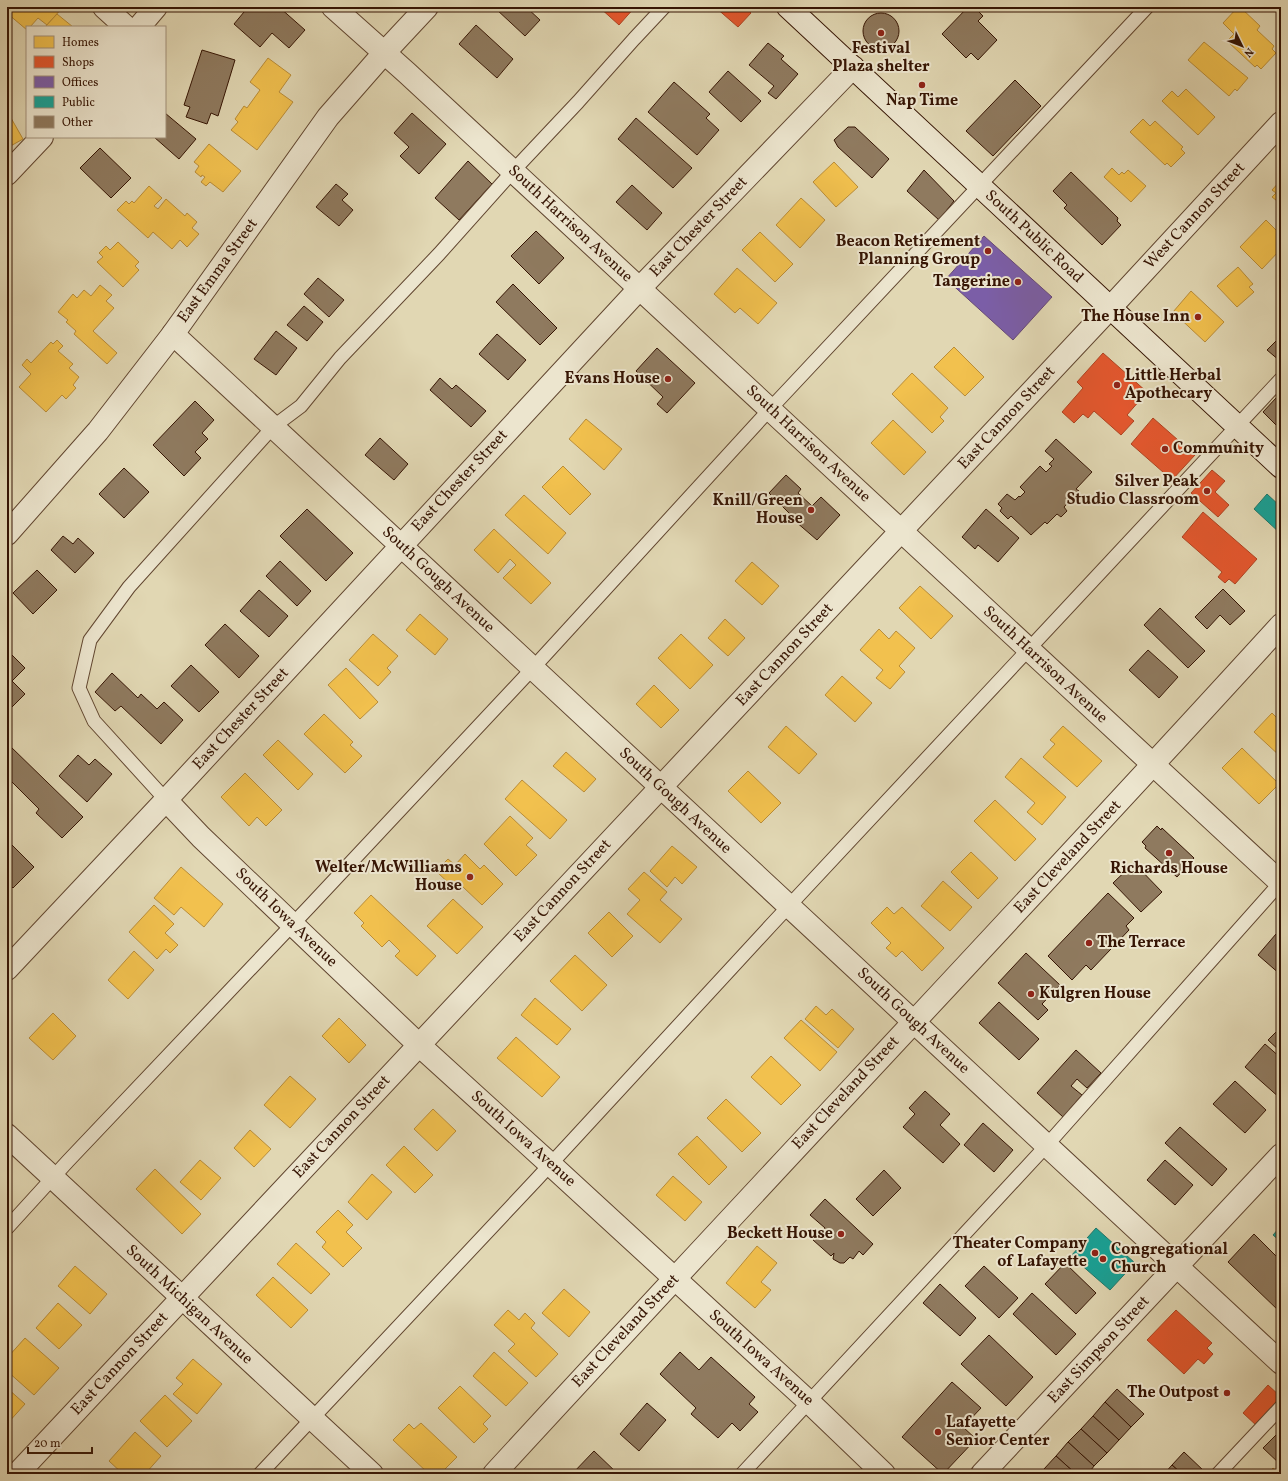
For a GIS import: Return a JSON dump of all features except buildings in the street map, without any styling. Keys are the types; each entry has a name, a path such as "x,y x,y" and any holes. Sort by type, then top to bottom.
{"street":[{"path":"104,7 125,26"},
{"path":"140,26 156,7"},
{"name":"South Harrison Avenue","path":"333,7 902,530 1153,766 1281,883"},
{"name":"East Emma Street","path":"7,534 98,431 173,334 328,117 427,7"},
{"name":"South Public Road","path":"788,7 1281,467"},
{"name":"East Chester Street","path":"7,969 166,800 400,545 639,289 853,67"},
{"name":"West Cannon Street","path":"1110,308 1281,123"},
{"path":"7,174 41,138"},
{"name":"East Cannon Street","path":"17,1474 1110,308"},
{"name":"South Gough Avenue","path":"173,334 1281,1363"},
{"name":"East Cleveland Street","path":"494,1474 674,1278 1153,766 1281,625"},
{"name":"South Iowa Avenue","path":"166,800 201,837 419,1045 808,1401 884,1474"},
{"name":"South Michigan Avenue","path":"7,1135 372,1474"},
{"name":"East Simpson Street","path":"982,1474 1281,1155"}],"lane":[{"path":"166,800 94,721 79,688 90,640 129,587 273,427 301,406 340,358 439,254 512,171 578,102 664,7"},
{"path":"7,1228 52,1178 532,668 770,409 1147,7"},
{"path":"260,1474 1281,379"},
{"path":"742,1474 808,1401 1047,1146 1281,883"},
{"path":"1218,1474 1281,1407"}],"place":[{"name":"Festival Plaza shelter","path":"881,33"},
{"name":"Nap Time","path":"922,85"},
{"name":"Beacon Retirement Planning Group","path":"988,251"},
{"name":"Tangerine","path":"1018,282"},
{"name":"The House Inn","path":"1198,317"},
{"name":"Evans House","path":"668,379"},
{"name":"Little Herbal Apothecary","path":"1117,385"},
{"name":"Community","path":"1165,449"},
{"name":"Silver Peak Studio Classroom","path":"1207,491"},
{"name":"Knill/Green House","path":"811,510"},
{"name":"Richards House","path":"1169,853"},
{"name":"Welter/McWilliams House","path":"470,877"},
{"name":"The Terrace","path":"1089,943"},
{"name":"Kulgren House","path":"1031,994"},
{"name":"Beckett House","path":"841,1234"},
{"name":"Theater Company of Lafayette","path":"1095,1253"},
{"name":"Congregational Church","path":"1103,1259"},
{"name":"The Outpost","path":"1227,1393"},
{"name":"Lafayette Senior Center","path":"938,1432"}]}
